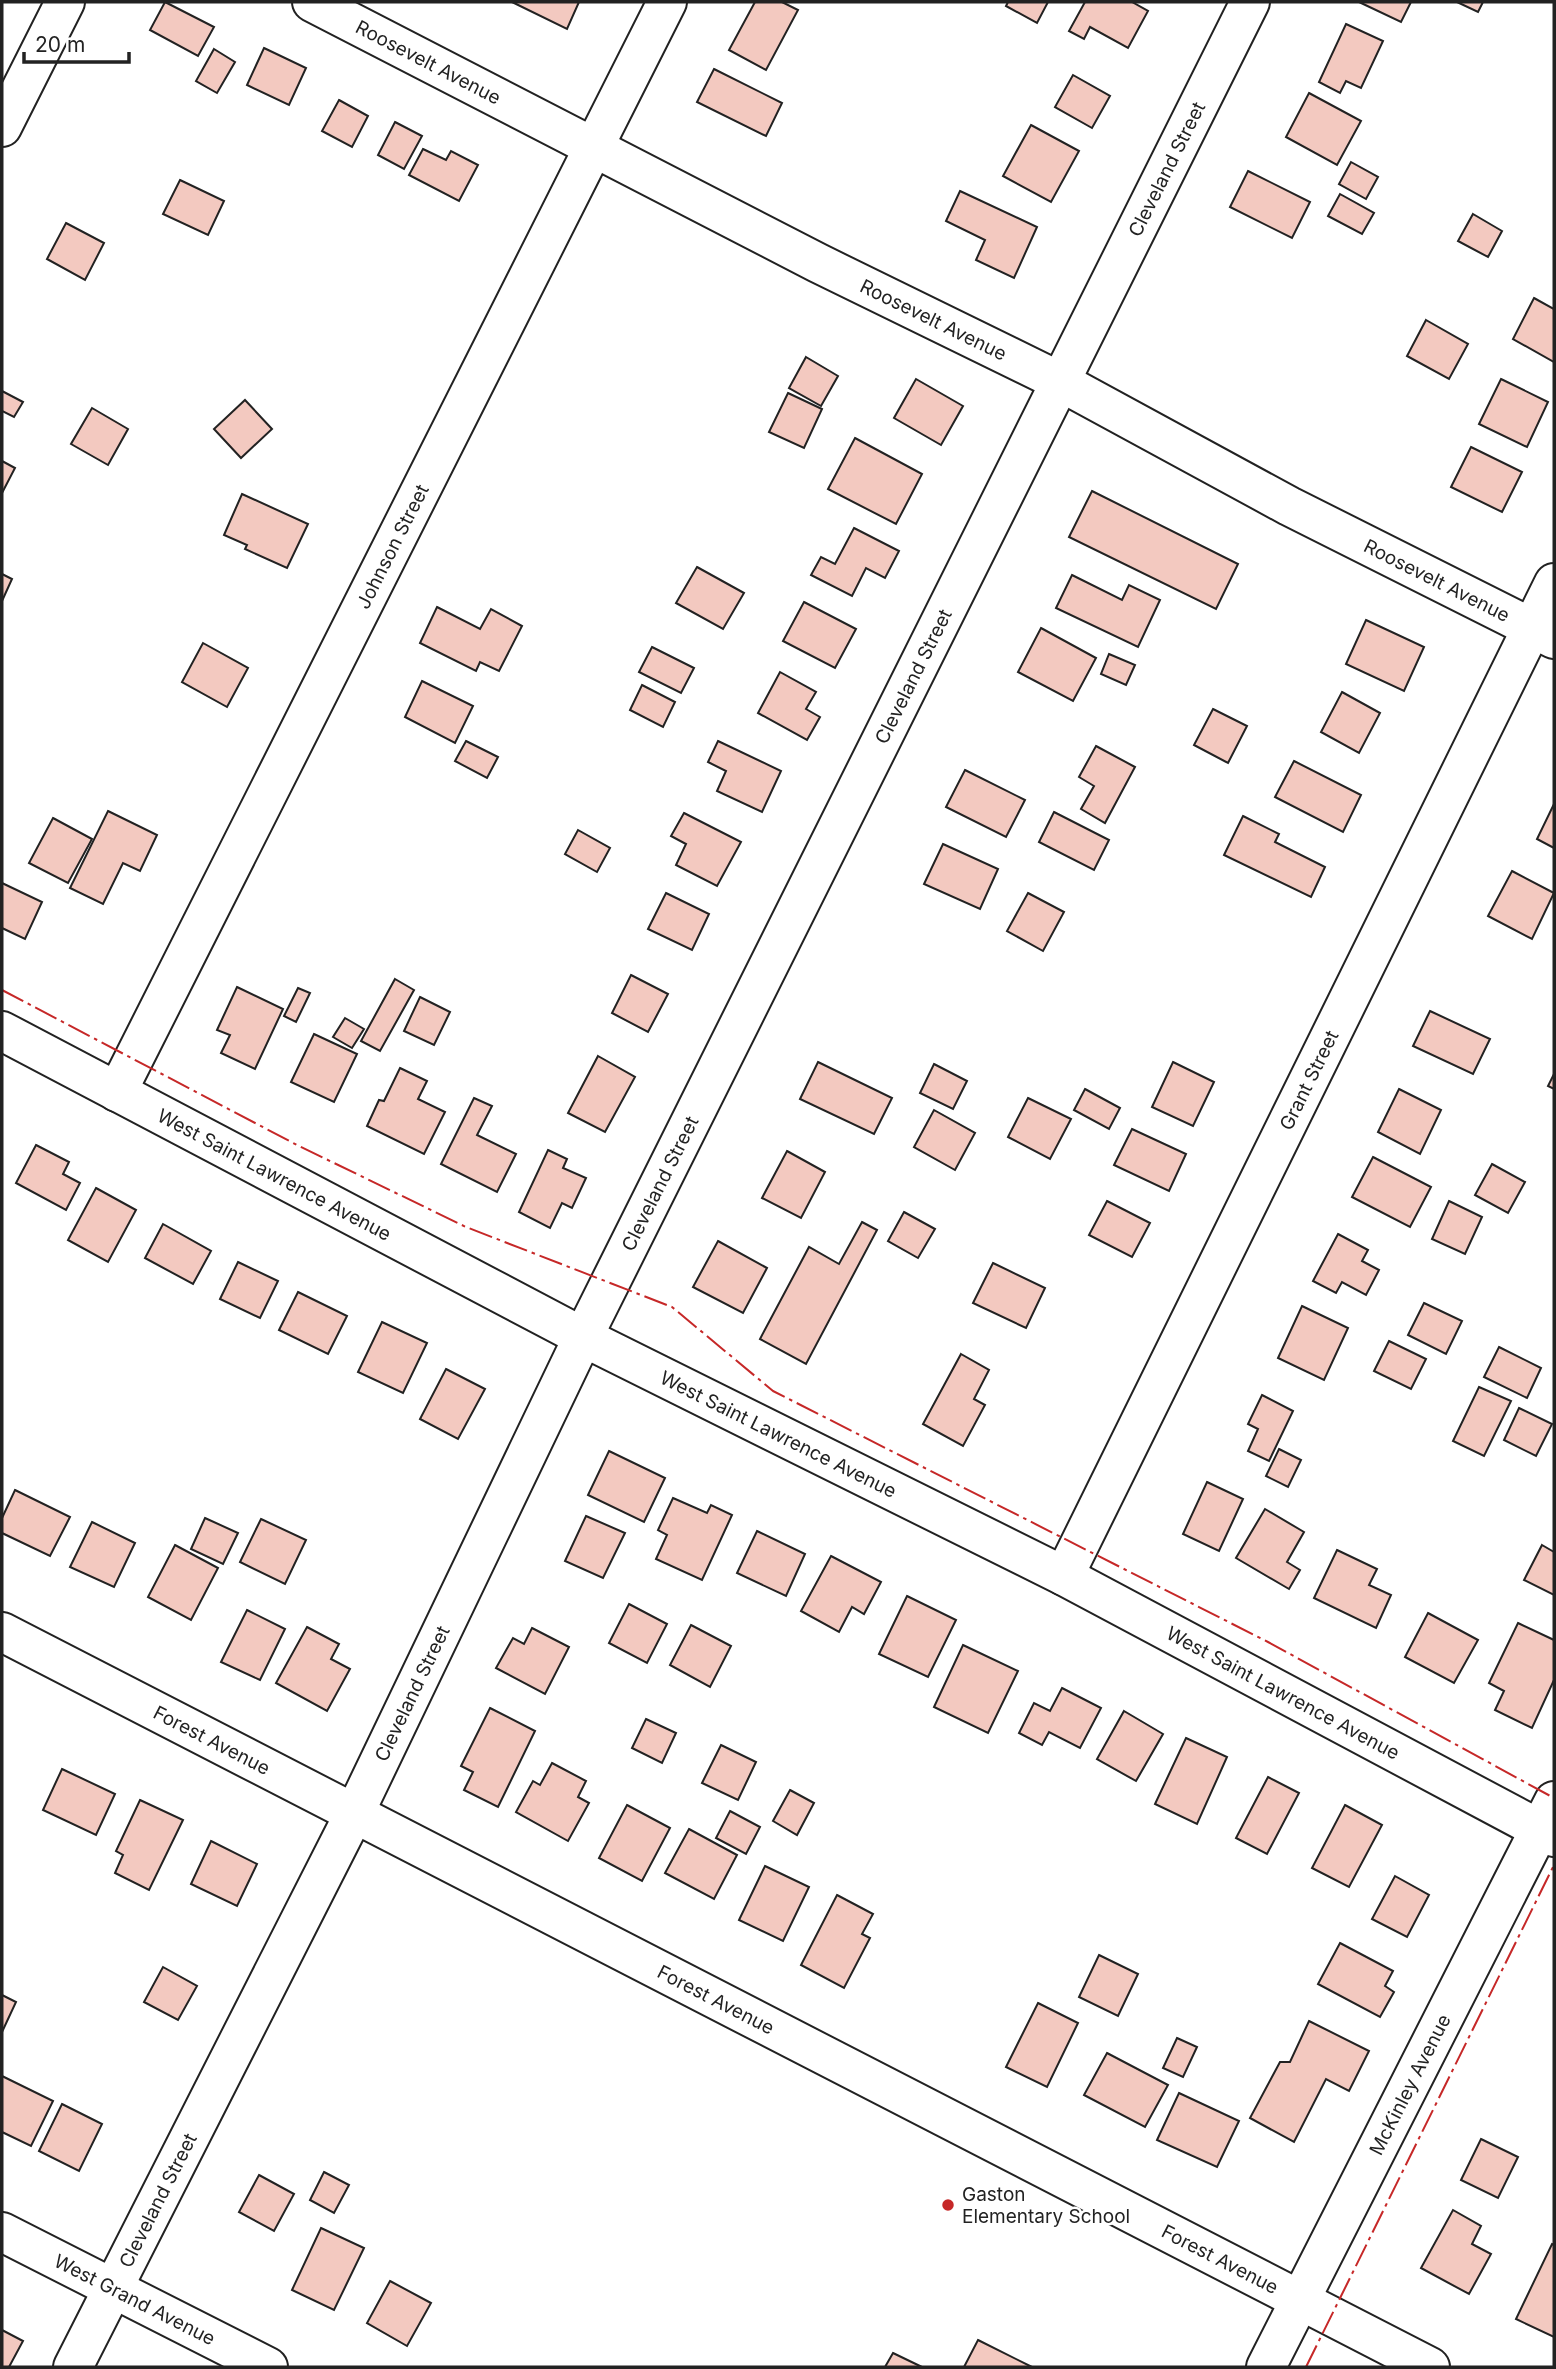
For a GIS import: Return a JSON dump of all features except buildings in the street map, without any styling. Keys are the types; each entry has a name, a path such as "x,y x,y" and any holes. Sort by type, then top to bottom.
{"street":[{"path":"2,127 65,2"},
{"name":"Roosevelt Avenue","path":"312,2 818,263 1059,381 1289,506 1543,633"},
{"name":"Johnson Street","path":"117,1091 667,2"},
{"name":"Cleveland Street","path":"73,2367 355,1812 583,1337 1250,2"},
{"name":"Grant Street","path":"1064,1576 1543,633 1554,583"},
{"name":"West Saint Lawrence Avenue","path":"2,1031 583,1337 1064,1576 1549,1823"},
{"name":"Forest Avenue","path":"2,1632 1430,2367"},
{"name":"McKinley Avenue","path":"1266,2367 1549,1823"},
{"name":"West Grand Avenue","path":"2,2232 268,2367"}],"power":[{"path":"2,990 297,1145 466,1227 672,1307 773,1391 1268,1642 1554,1798"},
{"path":"1306,2367 1554,1865"}],"place":[{"name":"Gaston Elementary School","path":"948,2205"}]}
